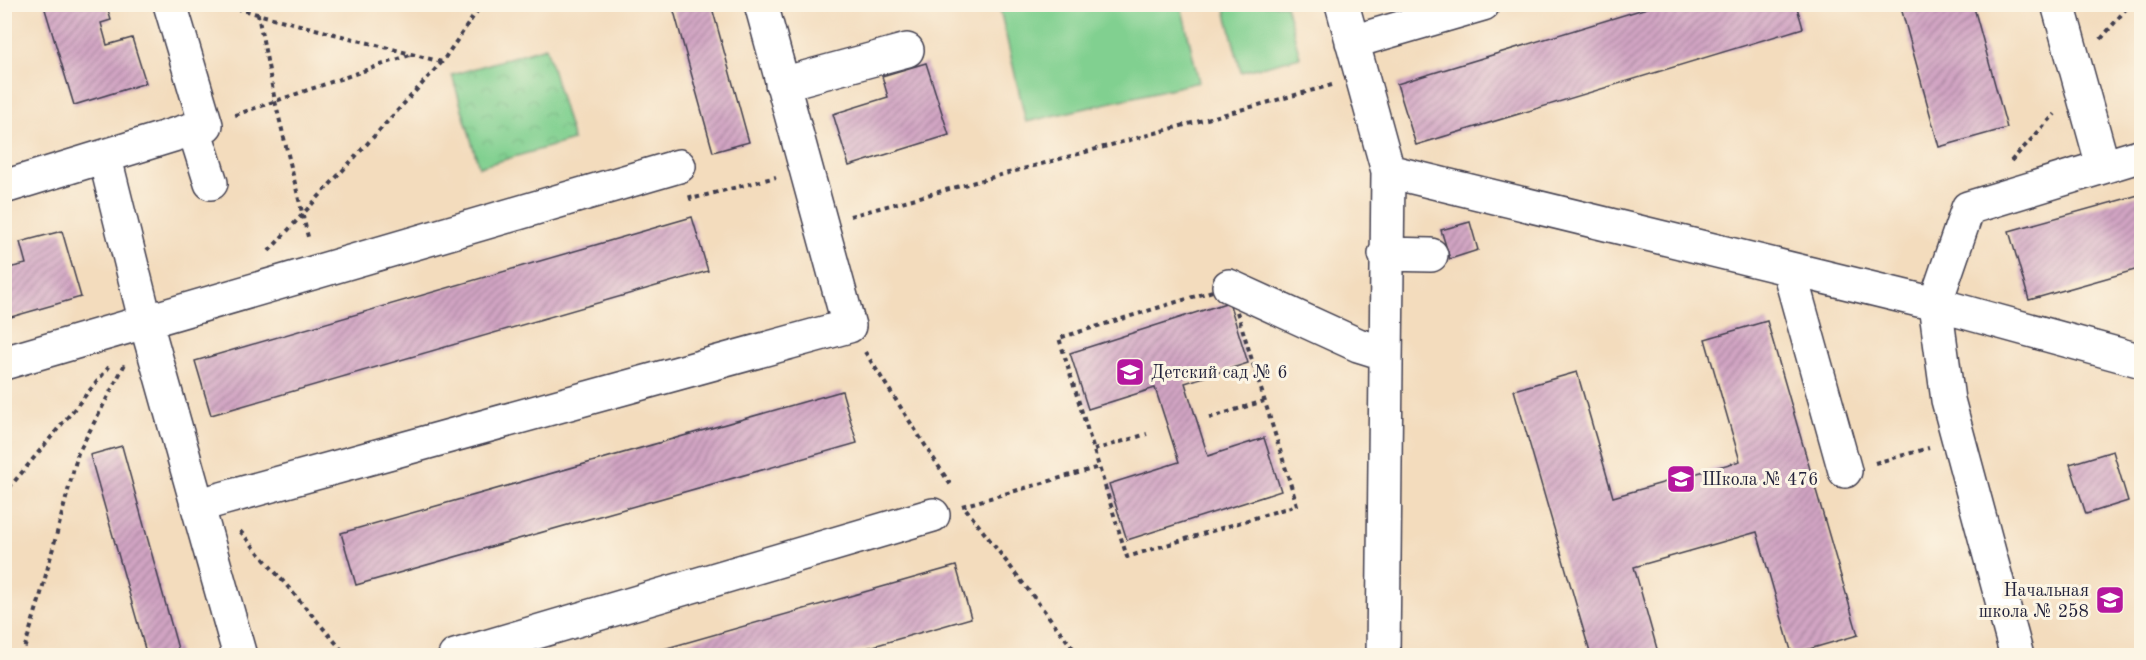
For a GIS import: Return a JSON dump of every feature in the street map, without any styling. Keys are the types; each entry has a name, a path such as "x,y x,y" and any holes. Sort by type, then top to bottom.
{"lane":[{"path":"170,4 211,183"},
{"path":"206,502 849,326 761,4"},
{"path":"1342,4 1388,171 1385,254 1383,656"},
{"path":"2058,4 2103,166"},
{"path":"1352,42 1469,6"},
{"path":"782,84 906,50"},
{"path":"4,187 105,158 200,127"},
{"path":"2017,656 1948,400 1935,304 1968,208 2142,155"},
{"path":"105,158 146,323 206,502 240,656"},
{"path":"4,363 679,166"},
{"path":"1388,171 1935,304 2142,361"},
{"path":"1385,254 1431,255"},
{"path":"1791,269 1792,281 1845,471"},
{"path":"1229,286 1358,345 1384,353"},
{"path":"455,656 933,515"}],"path":[{"path":"219,4 442,62"},
{"path":"259,4 258,15 275,101 316,273"},
{"path":"263,257 442,62 482,4"},
{"path":"200,127 411,54"},
{"path":"821,224 1362,77"},
{"path":"2008,164 2080,87"},
{"path":"679,166 692,199 806,170"},
{"path":"1229,286 1264,401 1297,505 1127,557 1059,338 1229,286"},
{"path":"22,656 78,453 146,323"},
{"path":"849,326 964,506 1079,656"},
{"path":"9,488 115,360"},
{"path":"1209,418 1264,401"},
{"path":"1094,450 1147,434"},
{"path":"1845,471 1958,440"},
{"path":"987,499 1099,467"},
{"path":"206,502 347,656"}],"green space":[{"path":"999,5 1181,5 1199,82 1026,122"},
{"path":"1224,5 1286,5 1300,57 1241,72"},
{"path":"546,47 573,140 479,167 452,75"}],"building":[{"path":"50,4 106,4 111,20 101,23 107,45 132,38 146,83 74,105 44,6"},
{"path":"672,4 711,4 749,142 713,152"},
{"path":"1660,4 1796,4 1803,28 1416,145 1397,84"},
{"path":"1900,4 1973,4 2007,128 1939,147"},
{"path":"926,63 949,135 849,166 833,114 888,97 882,76"},
{"path":"2142,194 2142,268 2029,300 2009,231"},
{"path":"692,217 708,271 211,415 195,361"},
{"path":"1470,222 1478,250 1450,259 1441,230"},
{"path":"62,231 81,297 4,319 4,269 26,264 20,242"},
{"path":"1229,302 1248,363 1185,383 1208,456 1264,438 1281,491 1127,540 1109,484 1179,462 1155,388 1088,409 1070,353"},
{"path":"1767,321 1858,635 1792,654 1757,532 1634,567 1659,656 1591,656 1514,390 1577,372 1613,497 1740,461 1705,339"},
{"path":"842,391 857,443 356,585 341,533"},
{"path":"122,446 180,656 147,656 90,455"},
{"path":"2113,451 2128,501 2086,514 2070,464"},
{"path":"956,566 971,618 839,656 639,656"}],"place":[{"name":"Детский сад № 6","path":"1130,372"},
{"name":"Школа № 476","path":"1681,479"},
{"name":"Начальная школа № 258","path":"2110,600"}]}
